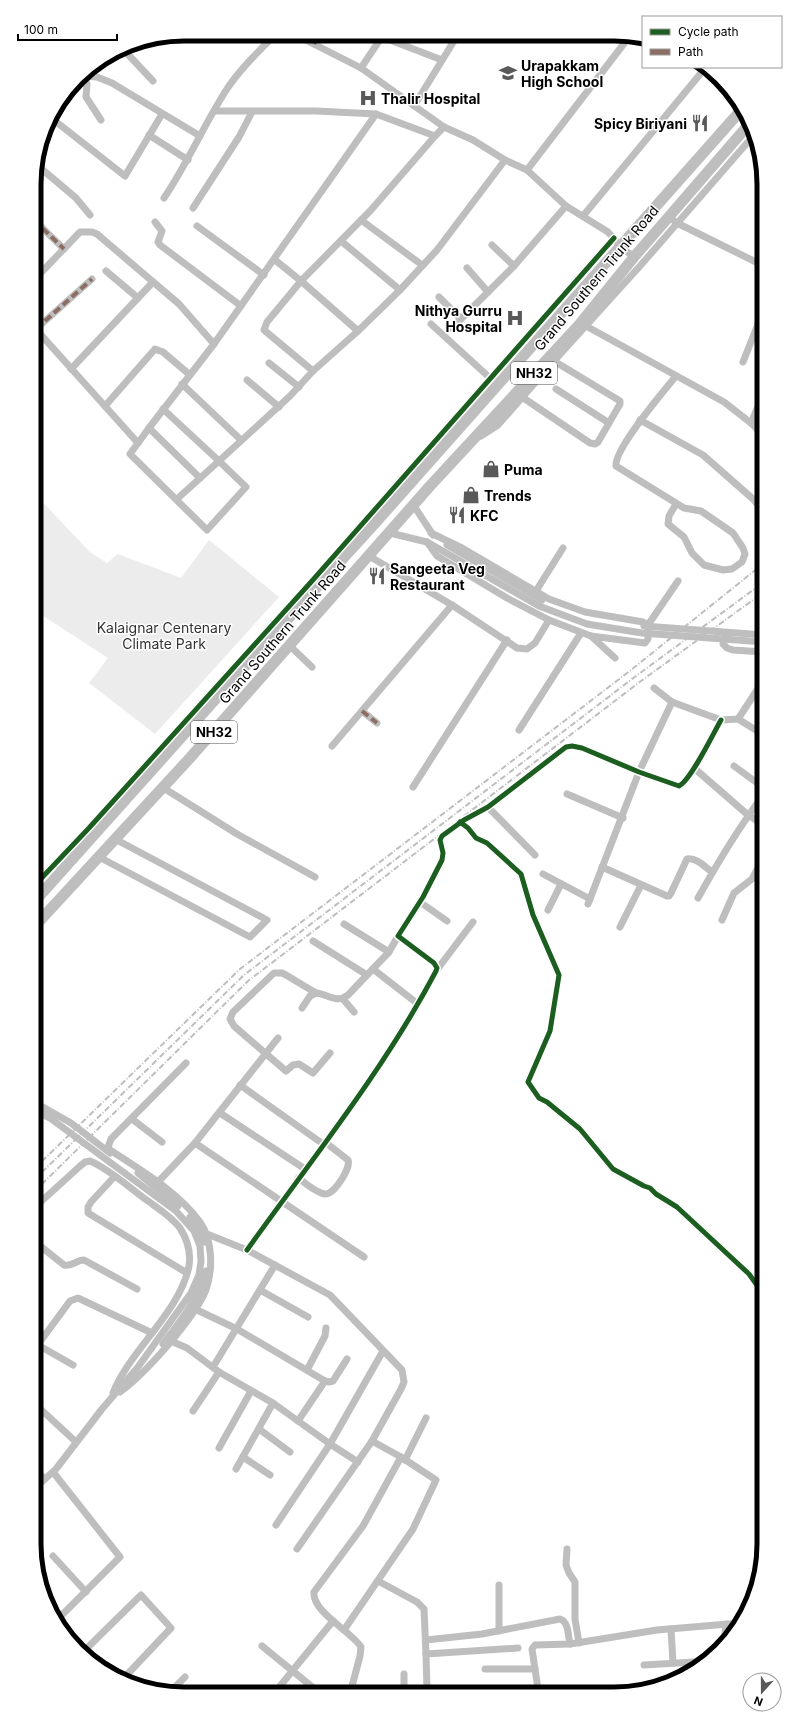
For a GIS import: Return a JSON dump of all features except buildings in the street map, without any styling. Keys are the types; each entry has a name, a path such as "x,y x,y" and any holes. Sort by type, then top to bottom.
{"highway":[{"name":"Grand Southern Trunk Road","path":"41,894 377,521 617,242 738,113"},
{"name":"Grand Southern Trunk Road","path":"414,506 468,444 579,324 634,257 673,219 746,128"},
{"name":"NH32","path":"390,533 414,506"},
{"name":"Grand Southern Trunk Road","path":"41,919 189,759 390,533"}],"street":[{"path":"164,198 188,160 225,92 237,76 269,41"},
{"path":"308,41 361,68 444,127 473,140 505,160 527,170 566,206 608,232 634,257"},
{"path":"361,68 380,41"},
{"path":"395,41 442,60"},
{"path":"414,106 454,41"},
{"path":"527,170 626,41"},
{"path":"127,53 153,81"},
{"path":"583,216 702,72"},
{"path":"91,77 108,81 200,136"},
{"path":"85,81 87,84 86,97 101,120"},
{"path":"215,110 252,112 316,111 376,114 435,136"},
{"path":"193,208 239,137 252,112"},
{"path":"56,122 125,176 162,114"},
{"path":"163,408 246,487 207,530 130,454 163,408 214,344 275,260 376,114"},
{"path":"313,371 264,330 267,322 301,281 361,220 444,127"},
{"path":"149,135 188,160"},
{"path":"468,444 498,425 554,360 586,326 673,219 749,139"},
{"path":"177,499 279,407 313,371 358,331 400,290 437,250 505,160"},
{"path":"42,169 76,198 90,215"},
{"path":"452,328 514,266 566,206"},
{"path":"673,219 757,262"},
{"path":"361,220 422,265"},
{"path":"155,222 163,232 158,242 160,246 241,306"},
{"path":"197,226 264,275"},
{"path":"41,227 64,249"},
{"path":"41,273 80,232 92,232 97,234 179,304 214,344"},
{"path":"341,241 400,290"},
{"path":"41,879 102,814 307,587 490,378 617,242"},
{"path":"492,245 514,266"},
{"path":"275,260 358,331"},
{"path":"467,268 488,292"},
{"path":"106,271 138,298"},
{"path":"41,323 92,279"},
{"path":"71,369 153,282"},
{"path":"439,297 461,319"},
{"path":"431,324 490,378"},
{"path":"586,326 724,402 757,429"},
{"path":"743,362 757,327"},
{"path":"41,335 138,443"},
{"path":"105,406 155,349 163,352 190,375"},
{"path":"522,397 590,443 595,444 598,442 620,404 620,401 554,360"},
{"path":"269,363 299,387"},
{"path":"676,376 640,420 618,457 616,466 676,504 687,509 701,511 733,533 743,548 745,554 742,562 732,569 723,570 709,567 696,559 684,537 668,524 669,516 676,504"},
{"path":"247,380 279,407"},
{"path":"182,384 242,440"},
{"path":"556,389 609,423"},
{"path":"751,423 757,409"},
{"path":"640,420 703,455 757,504"},
{"path":"149,428 200,478"},
{"path":"414,506 440,546 539,606 587,624 642,633 757,641"},
{"path":"390,533 440,546 537,598 584,616 629,625 757,634"},
{"path":"431,533 462,548 550,599 585,612 643,622 648,625"},
{"path":"427,542 437,556 507,598 549,620 591,636 645,643 648,639 648,625 678,581"},
{"path":"536,591 563,548"},
{"path":"369,556 452,605 517,648 527,649 535,642 549,620"},
{"path":"332,746 452,605"},
{"path":"757,631 734,630 726,635 723,639 723,644 727,648 733,650 757,652"},
{"path":"519,730 581,633"},
{"path":"591,636 615,658"},
{"path":"413,787 506,640"},
{"path":"290,646 312,667"},
{"path":"654,688 672,702 721,720 738,719 757,731"},
{"path":"738,719 757,690"},
{"path":"543,874 589,902 623,818 639,772 672,702"},
{"path":"362,711 377,723"},
{"path":"330,1053 313,1073 299,1064 293,1065 286,1071 231,1022 230,1019 233,1012 274,973 282,973 316,993 335,999 343,999 389,952 420,902 442,860 443,853 440,839 448,830 488,807 566,747 572,746 582,748 639,772 679,786 683,784 694,768 721,720"},
{"path":"734,766 757,783"},
{"path":"694,768 748,815 757,821"},
{"path":"162,787 237,834 315,877"},
{"path":"567,794 623,818"},
{"path":"698,898 712,872 757,803"},
{"path":"488,807 535,855"},
{"path":"460,822 468,828 476,838 487,843 521,874 533,915 559,975 550,1031 528,1082 539,1098 547,1102 580,1129 613,1169 650,1188 656,1194 677,1207 749,1274 757,1285"},
{"path":"99,857 250,937 267,920 115,839"},
{"path":"602,867 662,895 669,896 685,861 689,858 695,860 712,872"},
{"path":"722,920 734,893 752,879 757,870"},
{"path":"548,910 561,884"},
{"path":"620,927 641,885"},
{"path":"420,902 447,921"},
{"path":"247,1250 348,1111 418,1004 436,971 473,922"},
{"path":"344,924 389,952"},
{"path":"398,936 434,963 437,968 436,971"},
{"path":"313,941 367,975"},
{"path":"373,969 418,1004"},
{"path":"302,1008 310,996 316,993"},
{"path":"343,999 354,1012"},
{"path":"158,1182 195,1143 220,1113 240,1085 278,1038"},
{"path":"41,1202 79,1167 108,1144 111,1139 186,1063"},
{"path":"240,1085 348,1160 349,1164 347,1170 333,1191 329,1194 323,1194 298,1178"},
{"path":"41,1106 71,1123 176,1204 192,1220 204,1239 207,1253 206,1272 201,1286 166,1340 145,1366 138,1367"},
{"path":"220,1113 305,1169"},
{"path":"41,1114 50,1118 176,1211 194,1231 200,1246 201,1260 199,1275 191,1293 138,1367 110,1399 53,1472 41,1483"},
{"path":"132,1119 162,1142"},
{"path":"195,1143 364,1257"},
{"path":"108,1144 110,1150 158,1182 192,1213 207,1234 210,1247 210,1268 206,1290 195,1309 171,1341 131,1384 110,1399"},
{"path":"88,1161 98,1165 167,1214 179,1227 187,1240 189,1253 187,1274 177,1295 121,1376 110,1399"},
{"path":"114,1177 91,1202 88,1207 88,1213 187,1274"},
{"path":"207,1234 247,1250 330,1295 402,1370 404,1382 372,1441 297,1549"},
{"path":"41,1247 64,1266 84,1260 137,1289"},
{"path":"193,1411 237,1329 275,1265"},
{"path":"260,1290 308,1317"},
{"path":"41,1340 70,1302 78,1298 152,1333"},
{"path":"195,1309 237,1329 325,1381 333,1381 347,1359"},
{"path":"307,1370 325,1336 326,1328"},
{"path":"171,1341 187,1348 216,1369 273,1403 358,1462"},
{"path":"41,1350 73,1366"},
{"path":"276,1525 330,1444 383,1351"},
{"path":"298,1421 325,1381"},
{"path":"219,1448 251,1391"},
{"path":"236,1469 273,1403"},
{"path":"41,1410 76,1442"},
{"path":"353,1687 361,1650 359,1645 344,1630 332,1621 316,1602 314,1592 363,1526 426,1418"},
{"path":"258,1429 290,1452"},
{"path":"344,1630 413,1529 436,1480 403,1458 372,1441"},
{"path":"243,1457 270,1475"},
{"path":"53,1472 120,1557 61,1616"},
{"path":"41,1475 45,1479"},
{"path":"567,1549 566,1564 569,1573 575,1582 574,1619 579,1643"},
{"path":"53,1556 86,1592"},
{"path":"378,1581 422,1606 425,1614 427,1687"},
{"path":"499,1585 499,1631"},
{"path":"87,1648 141,1595 170,1628 157,1644 127,1675"},
{"path":"426,1640 499,1631 553,1619 574,1619"},
{"path":"563,1620 566,1624 570,1644"},
{"path":"279,1687 332,1621"},
{"path":"725,1633 726,1624"},
{"path":"538,1687 532,1649 533,1646 579,1643 671,1629 733,1624"},
{"path":"671,1629 673,1663"},
{"path":"262,1646 312,1687"},
{"path":"426,1654 518,1648"},
{"path":"644,1665 694,1662"},
{"path":"485,1669 535,1669"},
{"path":"404,1674 404,1687"},
{"path":"176,1687 185,1677"}],"green space":[{"name":"Kalaignar Centenary Climate Park","path":"41,500 90,552 107,563 118,554 181,578 209,540 279,597 155,734 89,683 108,658 41,615"}],"railway":[{"path":"41,1162 240,969 631,670 757,569"},
{"path":"41,1173 244,975 636,676 757,587"},
{"path":"41,1185 248,981 641,681 757,597"}],"marked path":[{"path":"41,227 64,249"},
{"path":"41,325 92,279"},
{"path":"362,711 377,723"}],"cycle path":[{"path":"41,879 89,828 312,581 614,238"},
{"path":"247,1250 322,1148 394,1044 436,971 437,968 434,963 398,936 423,897 442,860 443,853 440,840 442,836 464,820 488,807 566,747 572,746 582,748 639,772 679,786 690,775 721,720"},
{"path":"460,822 468,828 476,838 487,843 521,874 533,915 559,975 550,1031 528,1082 539,1098 547,1102 580,1129 613,1169 650,1188 656,1194 677,1207 749,1274 757,1285"}],"place":[{"name":"Urapakkam High School","path":"508,73"},
{"name":"Thalir Hospital","path":"368,98"},
{"name":"Spicy Biriyani","path":"700,123"},
{"name":"Nithya Gurru Hospital","path":"515,318"},
{"name":"Puma","path":"491,469"},
{"name":"Trends","path":"471,495"},
{"name":"KFC","path":"457,515"},
{"name":"Sangeeta Veg Restaurant","path":"377,576"}]}
